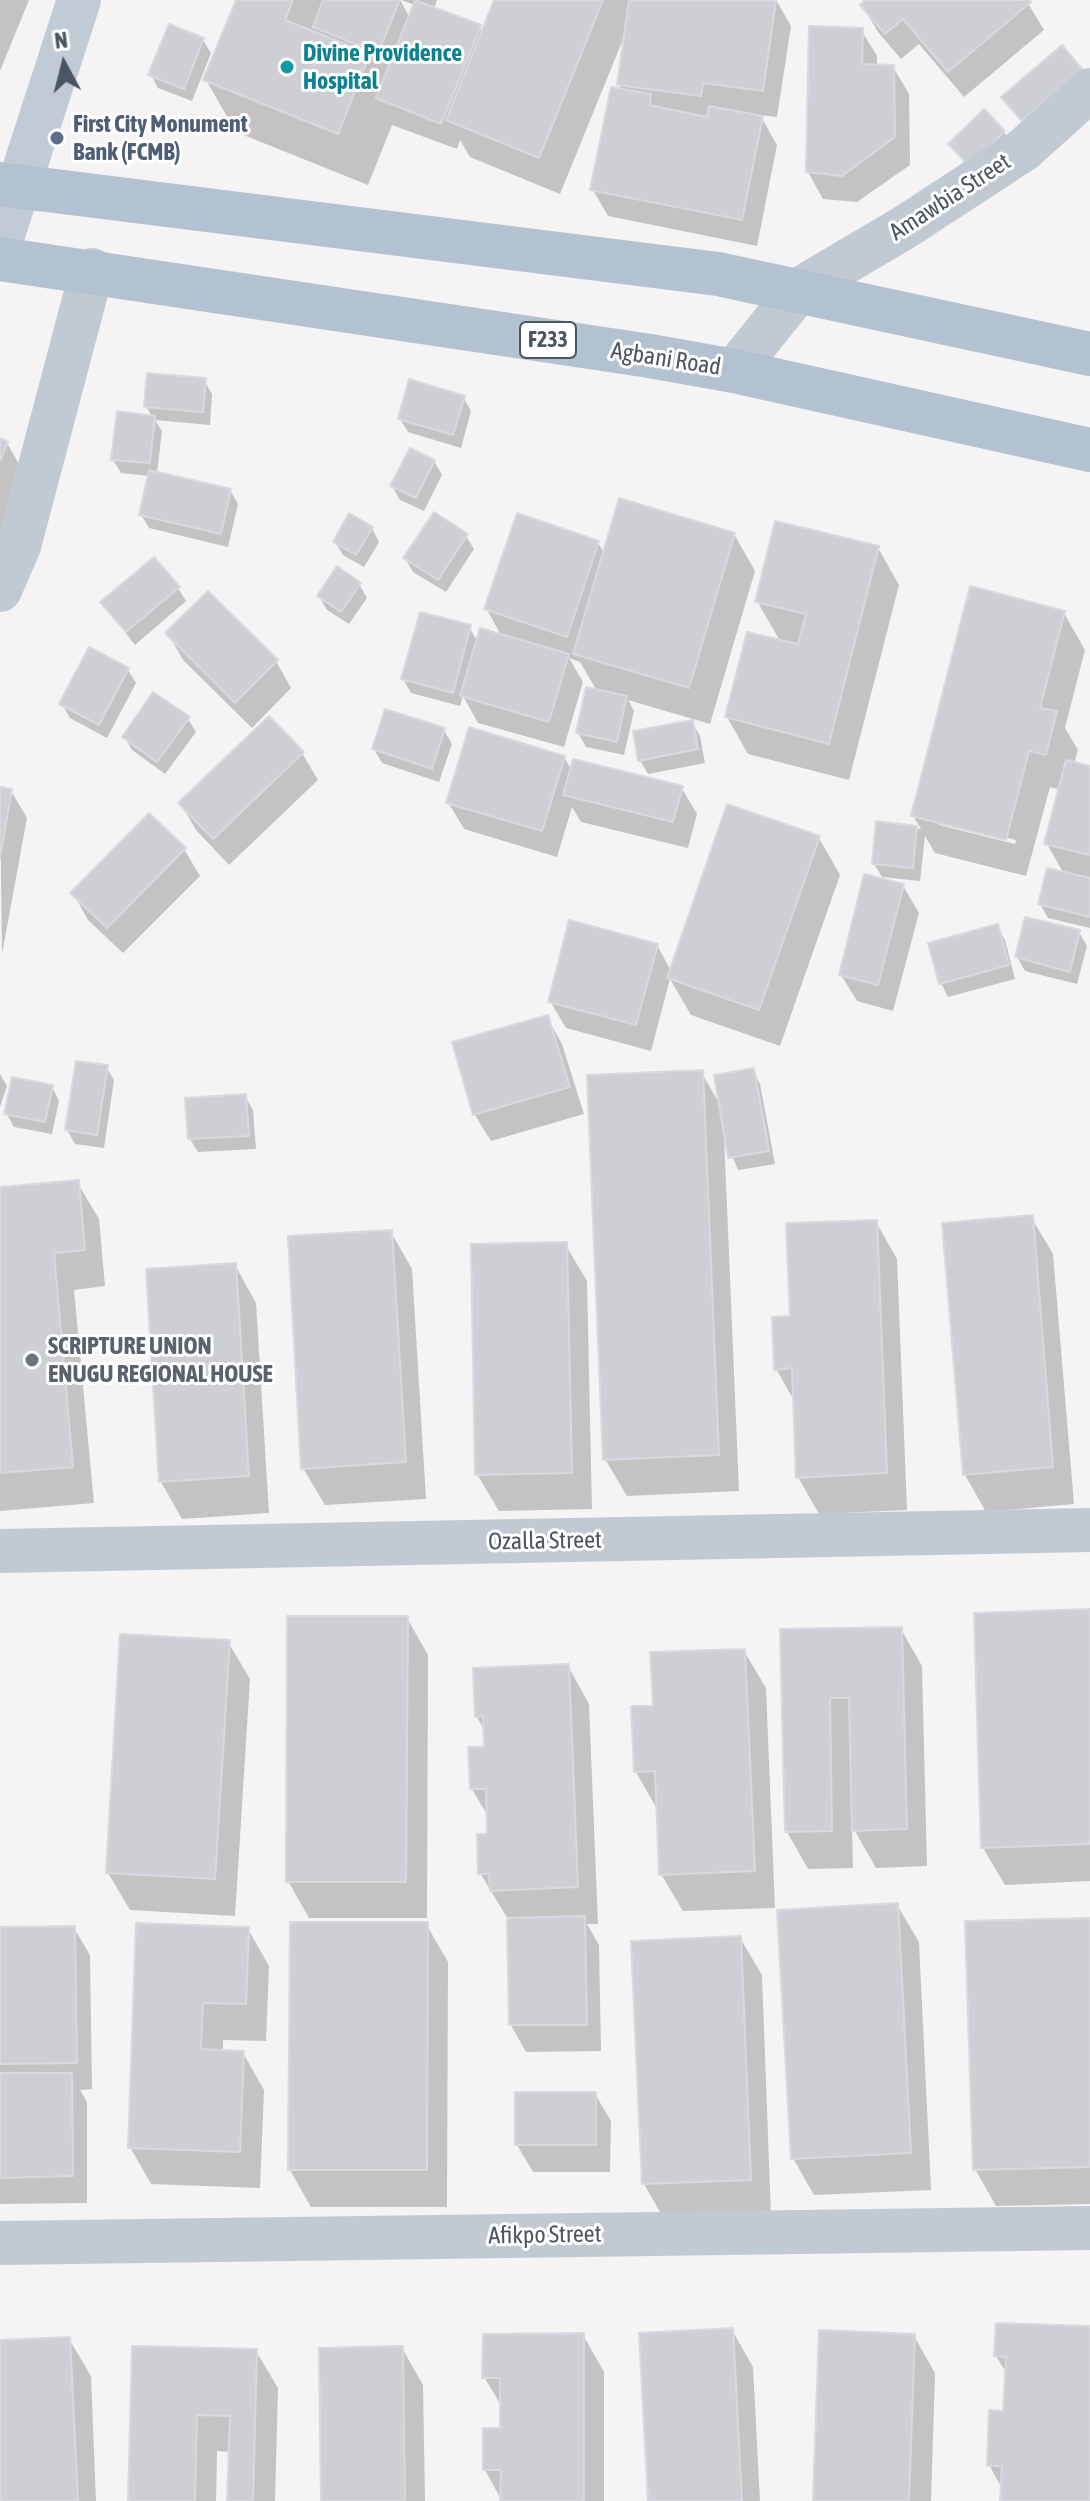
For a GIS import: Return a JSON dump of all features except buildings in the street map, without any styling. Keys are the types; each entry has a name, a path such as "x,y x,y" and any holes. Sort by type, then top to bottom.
{"main road":[{"path":"0,244 8,186 79,0"},
{"path":"8,186 718,274 800,289 1090,354"},
{"name":"Agbani Road","path":"0,259 92,270 734,371 1090,450"}],"street":[{"name":"Amawbia Street","path":"800,289 905,227 1023,150 1090,90"},
{"path":"0,590 19,546 92,270"},
{"path":"734,371 800,289"},
{"name":"Ozalla Street","path":"0,1551 1090,1530"},
{"name":"Afikpo Street","path":"0,2243 1090,2228"}],"place":[{"name":"Divine Providence Hospital","path":"287,67"},
{"name":"First City Monument Bank (FCMB)","path":"57,138"},
{"name":"SCRIPTURE UNION ENUGU REGIONAL HOUSE","path":"32,1360"}]}
